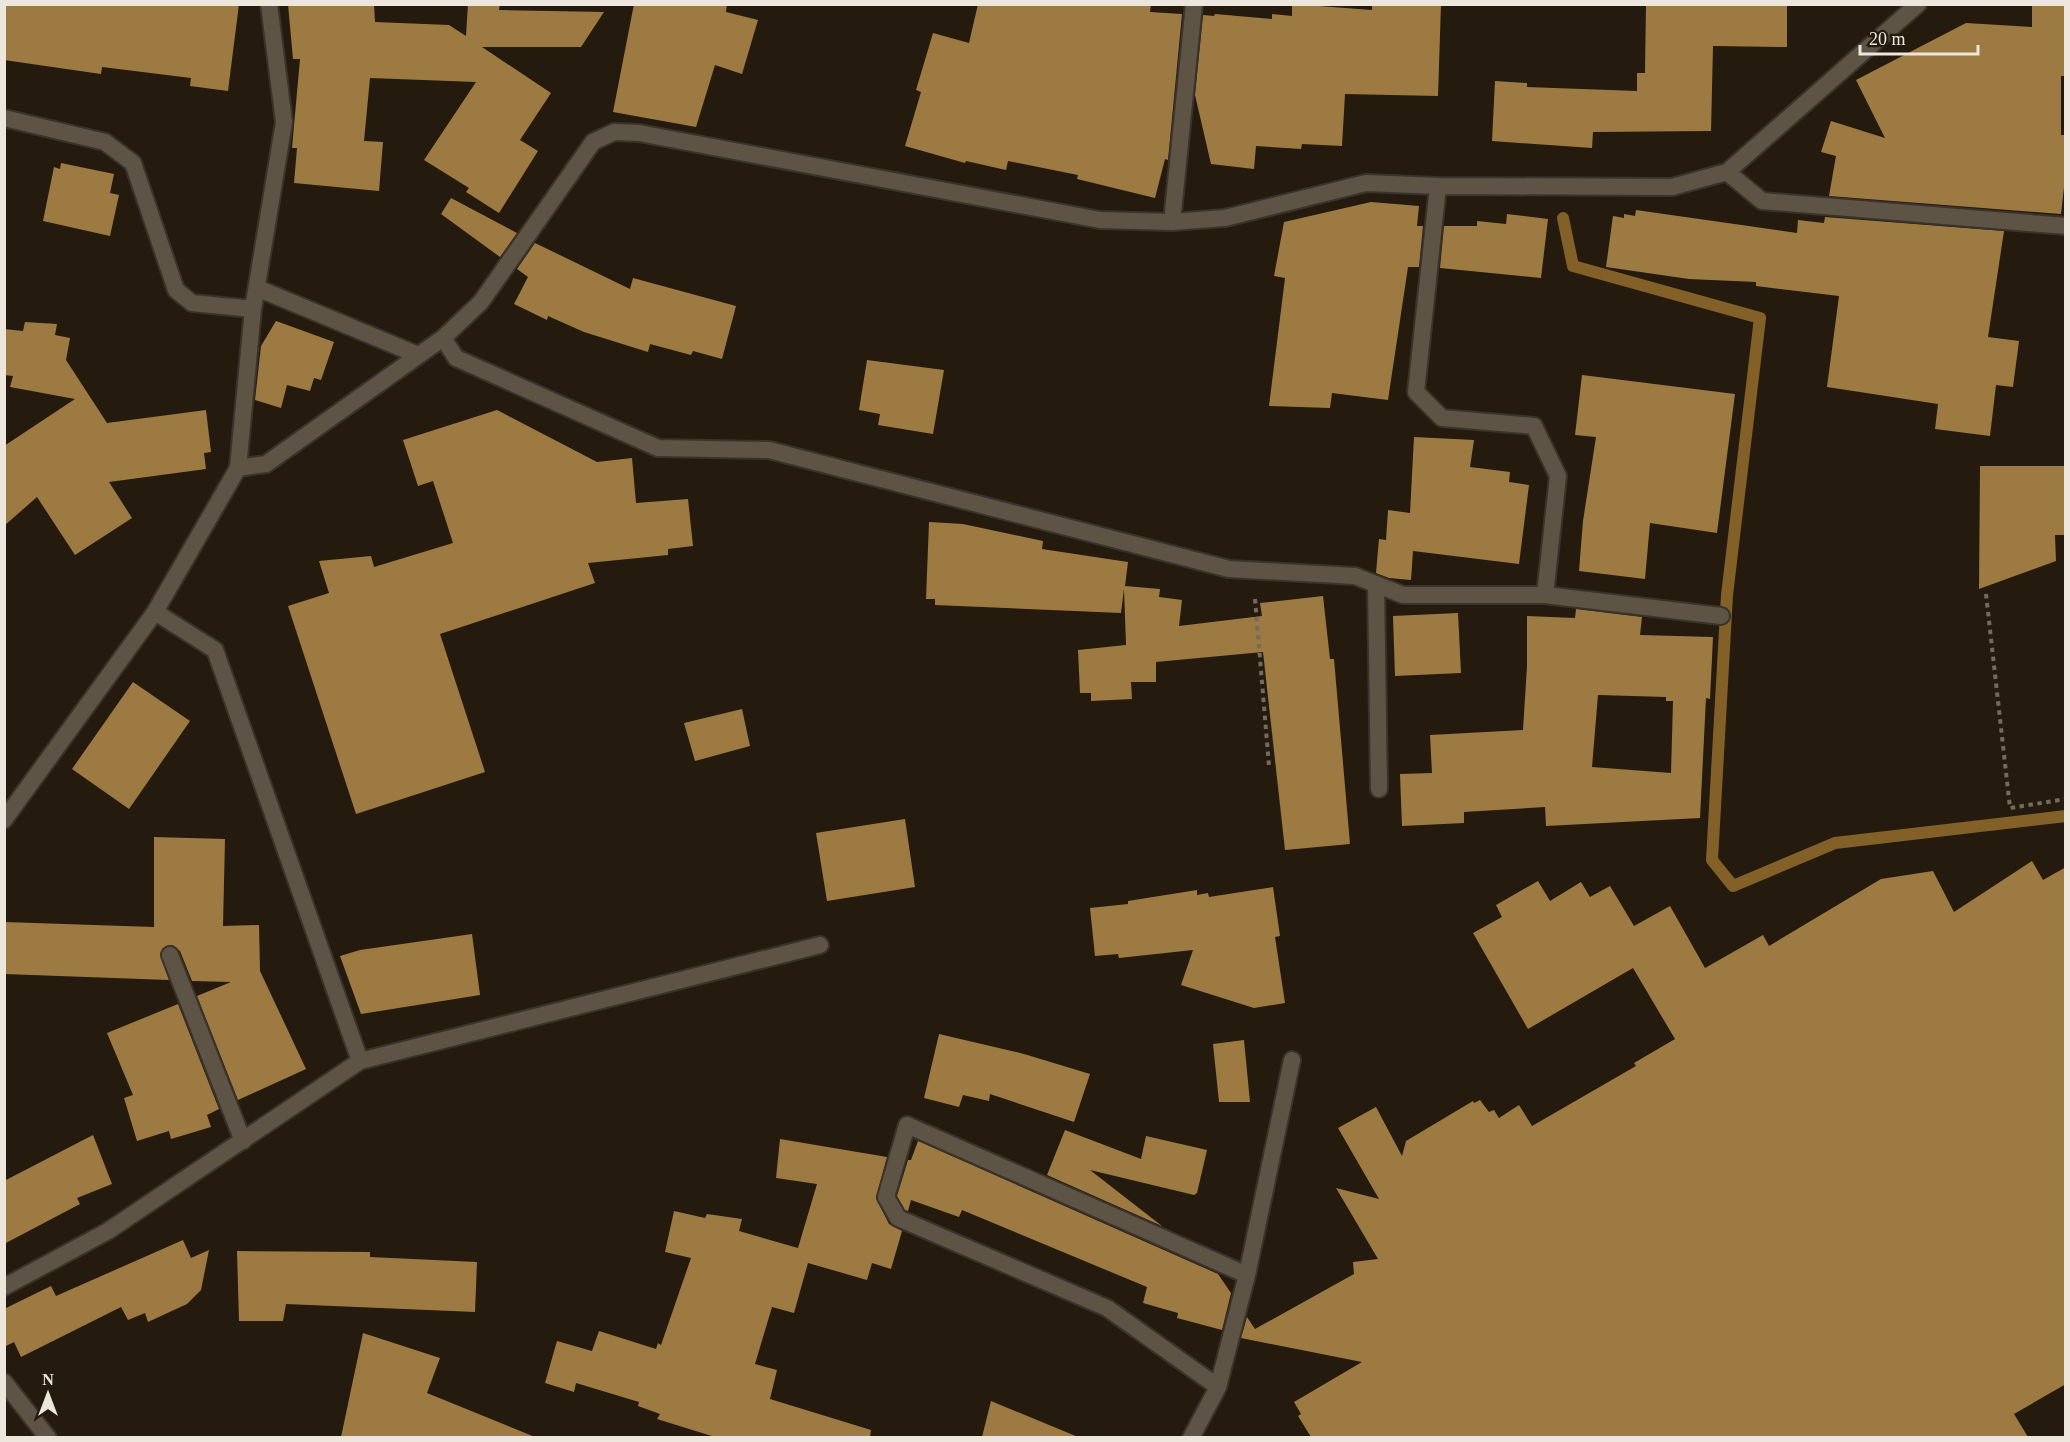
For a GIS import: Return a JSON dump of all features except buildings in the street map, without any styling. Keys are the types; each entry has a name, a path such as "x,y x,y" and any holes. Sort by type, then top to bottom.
{"street":[{"path":"4,820 155,612 238,468 253,309 284,122 269,4"},
{"path":"1172,222 1194,4"},
{"path":"238,468 266,464 443,338 480,302 593,142 614,132 639,133 1100,220 1172,222 1225,218 1366,183 1438,186 1672,187 1727,172 1918,4"},
{"path":"4,118 105,142 133,163 176,290 192,303 253,309"},
{"path":"1727,172 1762,201 2066,226"},
{"path":"1438,186 1416,392 1442,418 1534,426 1558,476 1545,595"},
{"path":"257,288 418,356"},
{"path":"443,338 456,358 658,448 769,450 1229,568 1355,576 1403,595 1545,595 1721,616"},
{"path":"1376,584 1379,789"},
{"path":"155,612 215,650 360,1061"},
{"path":"4,1287 108,1231 360,1061 820,945"},
{"path":"170,956 243,1141"},
{"path":"1191,1437 1218,1387 1247,1275 1292,1060"},
{"path":"1218,1387 1107,1308 898,1218 886,1197 907,1125 1247,1275"},
{"path":"4,1382 48,1437"}],"path":[{"path":"1252,570 1269,766"},
{"path":"1986,594 2010,808 2066,800"}],"waterway":[{"path":"1563,218 1573,266 1760,318 1727,595 1712,860 1733,886 1835,843 2066,816"}]}
